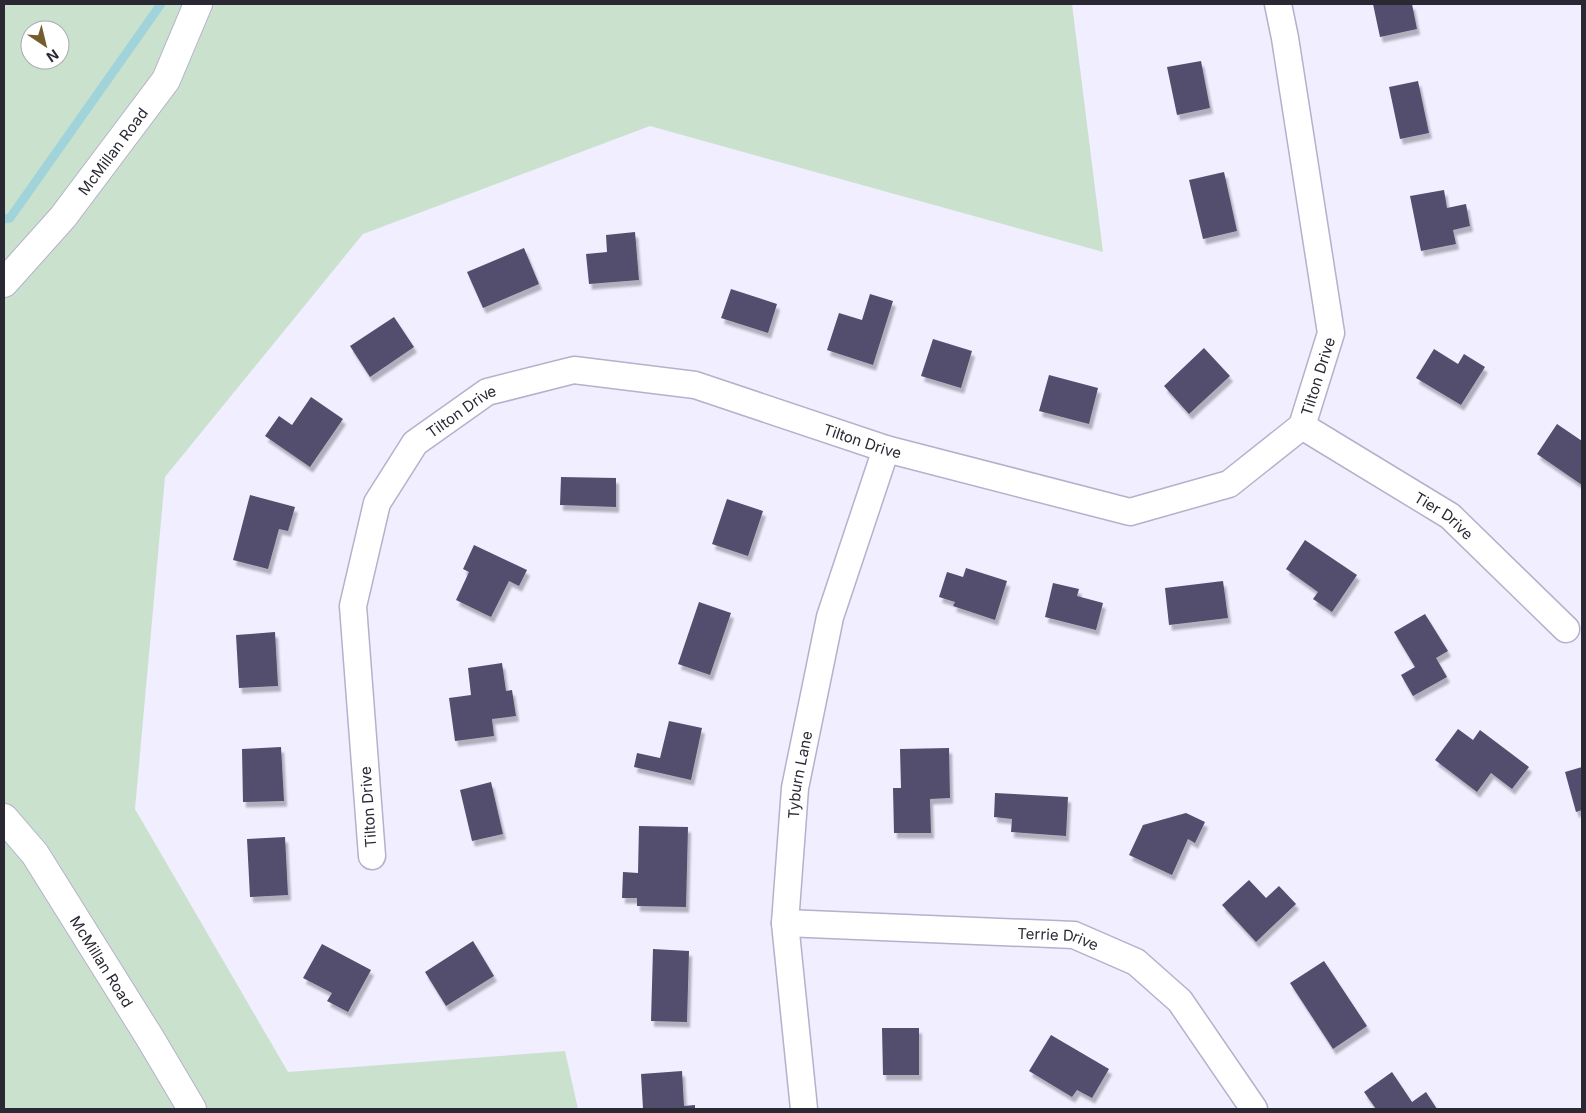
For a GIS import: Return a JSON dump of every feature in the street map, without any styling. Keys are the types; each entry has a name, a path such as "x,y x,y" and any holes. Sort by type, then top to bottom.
{"street":[{"name":"McMillan Road","path":"4,283 64,217 166,80 198,4"},
{"name":"Tilton Drive","path":"372,856 353,606 377,502 415,442 487,392 574,370 695,385 886,449 1130,512 1229,484 1302,426 1331,333 1285,38 1278,4"},
{"name":"Tier Drive","path":"1302,426 1450,516 1566,629"},
{"name":"Tyburn Lane","path":"804,1109 785,924 795,788 830,616 886,449"},
{"name":"McMillan Road","path":"4,818 34,854 150,1038 192,1109"},
{"name":"Terrie Drive","path":"785,924 1074,935 1136,962 1180,1001 1254,1109"}],"green space":[{"path":"4,4 1072,4 1103,252 650,126 363,234 165,477 135,809 288,1072 565,1051 578,1109 4,1109"}],"building":[{"path":"1373,4 1412,4 1417,29 1380,37"},
{"path":"1201,61 1210,108 1177,115 1167,67"},
{"path":"1418,81 1429,133 1400,139 1389,87"},
{"path":"1224,172 1237,231 1203,239 1189,180"},
{"path":"1444,190 1447,208 1466,204 1470,226 1453,230 1456,244 1421,251 1410,196"},
{"path":"635,232 639,280 589,284 586,254 607,252 606,235"},
{"path":"524,248 539,284 483,308 467,272"},
{"path":"731,289 777,304 768,333 721,318"},
{"path":"870,294 893,301 873,365 827,350 839,313 862,320"},
{"path":"394,317 414,347 370,377 350,346"},
{"path":"933,339 972,351 961,388 921,376"},
{"path":"1204,348 1230,376 1189,414 1164,386"},
{"path":"1434,349 1458,364 1464,354 1485,367 1461,405 1416,378"},
{"path":"1049,375 1098,388 1089,424 1039,411"},
{"path":"311,397 343,419 310,467 265,436 279,416 292,425"},
{"path":"1557,424 1582,441 1582,485 1537,454"},
{"path":"561,477 616,478 616,507 560,505"},
{"path":"250,495 295,507 288,531 279,529 268,569 233,560"},
{"path":"727,499 763,511 748,556 712,544"},
{"path":"1305,540 1357,575 1332,612 1313,599 1318,592 1286,569"},
{"path":"474,545 527,570 519,586 509,581 491,617 456,600 469,572 463,569"},
{"path":"966,568 1007,581 995,620 953,606 955,602 939,597 947,572 963,577"},
{"path":"1223,581 1228,618 1169,625 1165,588"},
{"path":"1053,583 1079,589 1077,596 1103,603 1096,630 1045,617"},
{"path":"699,602 731,613 710,675 678,664"},
{"path":"1425,614 1448,651 1436,658 1447,677 1413,696 1401,675 1415,667 1394,632"},
{"path":"275,632 278,686 239,688 236,635"},
{"path":"502,663 506,691 512,690 516,716 492,719 494,736 455,741 449,698 471,695 468,668"},
{"path":"669,721 702,728 691,780 634,767 637,753 660,758"},
{"path":"1458,729 1473,740 1480,730 1529,767 1512,789 1491,773 1477,792 1435,760"},
{"path":"281,747 284,801 243,802 242,749"},
{"path":"949,748 950,798 930,799 931,833 894,833 893,788 901,788 900,749"},
{"path":"1582,767 1582,810 1576,812 1565,772"},
{"path":"491,782 503,834 472,841 460,790"},
{"path":"995,793 1068,797 1066,836 1011,832 1012,819 994,817"},
{"path":"1186,813 1205,822 1195,843 1188,839 1172,875 1129,855 1143,825"},
{"path":"639,826 688,827 686,907 637,906 637,898 622,898 623,872 638,873"},
{"path":"285,837 288,895 250,897 247,839"},
{"path":"1249,880 1266,898 1279,886 1296,904 1256,942 1222,905"},
{"path":"473,941 494,976 446,1006 425,972"},
{"path":"322,944 371,970 348,1012 327,1001 332,993 303,978"},
{"path":"653,949 689,951 687,1022 651,1021"},
{"path":"1324,961 1367,1026 1333,1049 1290,983"},
{"path":"882,1028 919,1028 919,1075 883,1075"},
{"path":"1051,1035 1109,1069 1092,1098 1077,1090 1072,1097 1029,1071"},
{"path":"682,1071 684,1106 695,1105 695,1109 643,1109 641,1074"},
{"path":"1392,1072 1412,1102 1426,1092 1437,1109 1376,1109 1364,1092"}],"waterway":[{"path":"4,219 10,218 161,4"}]}
